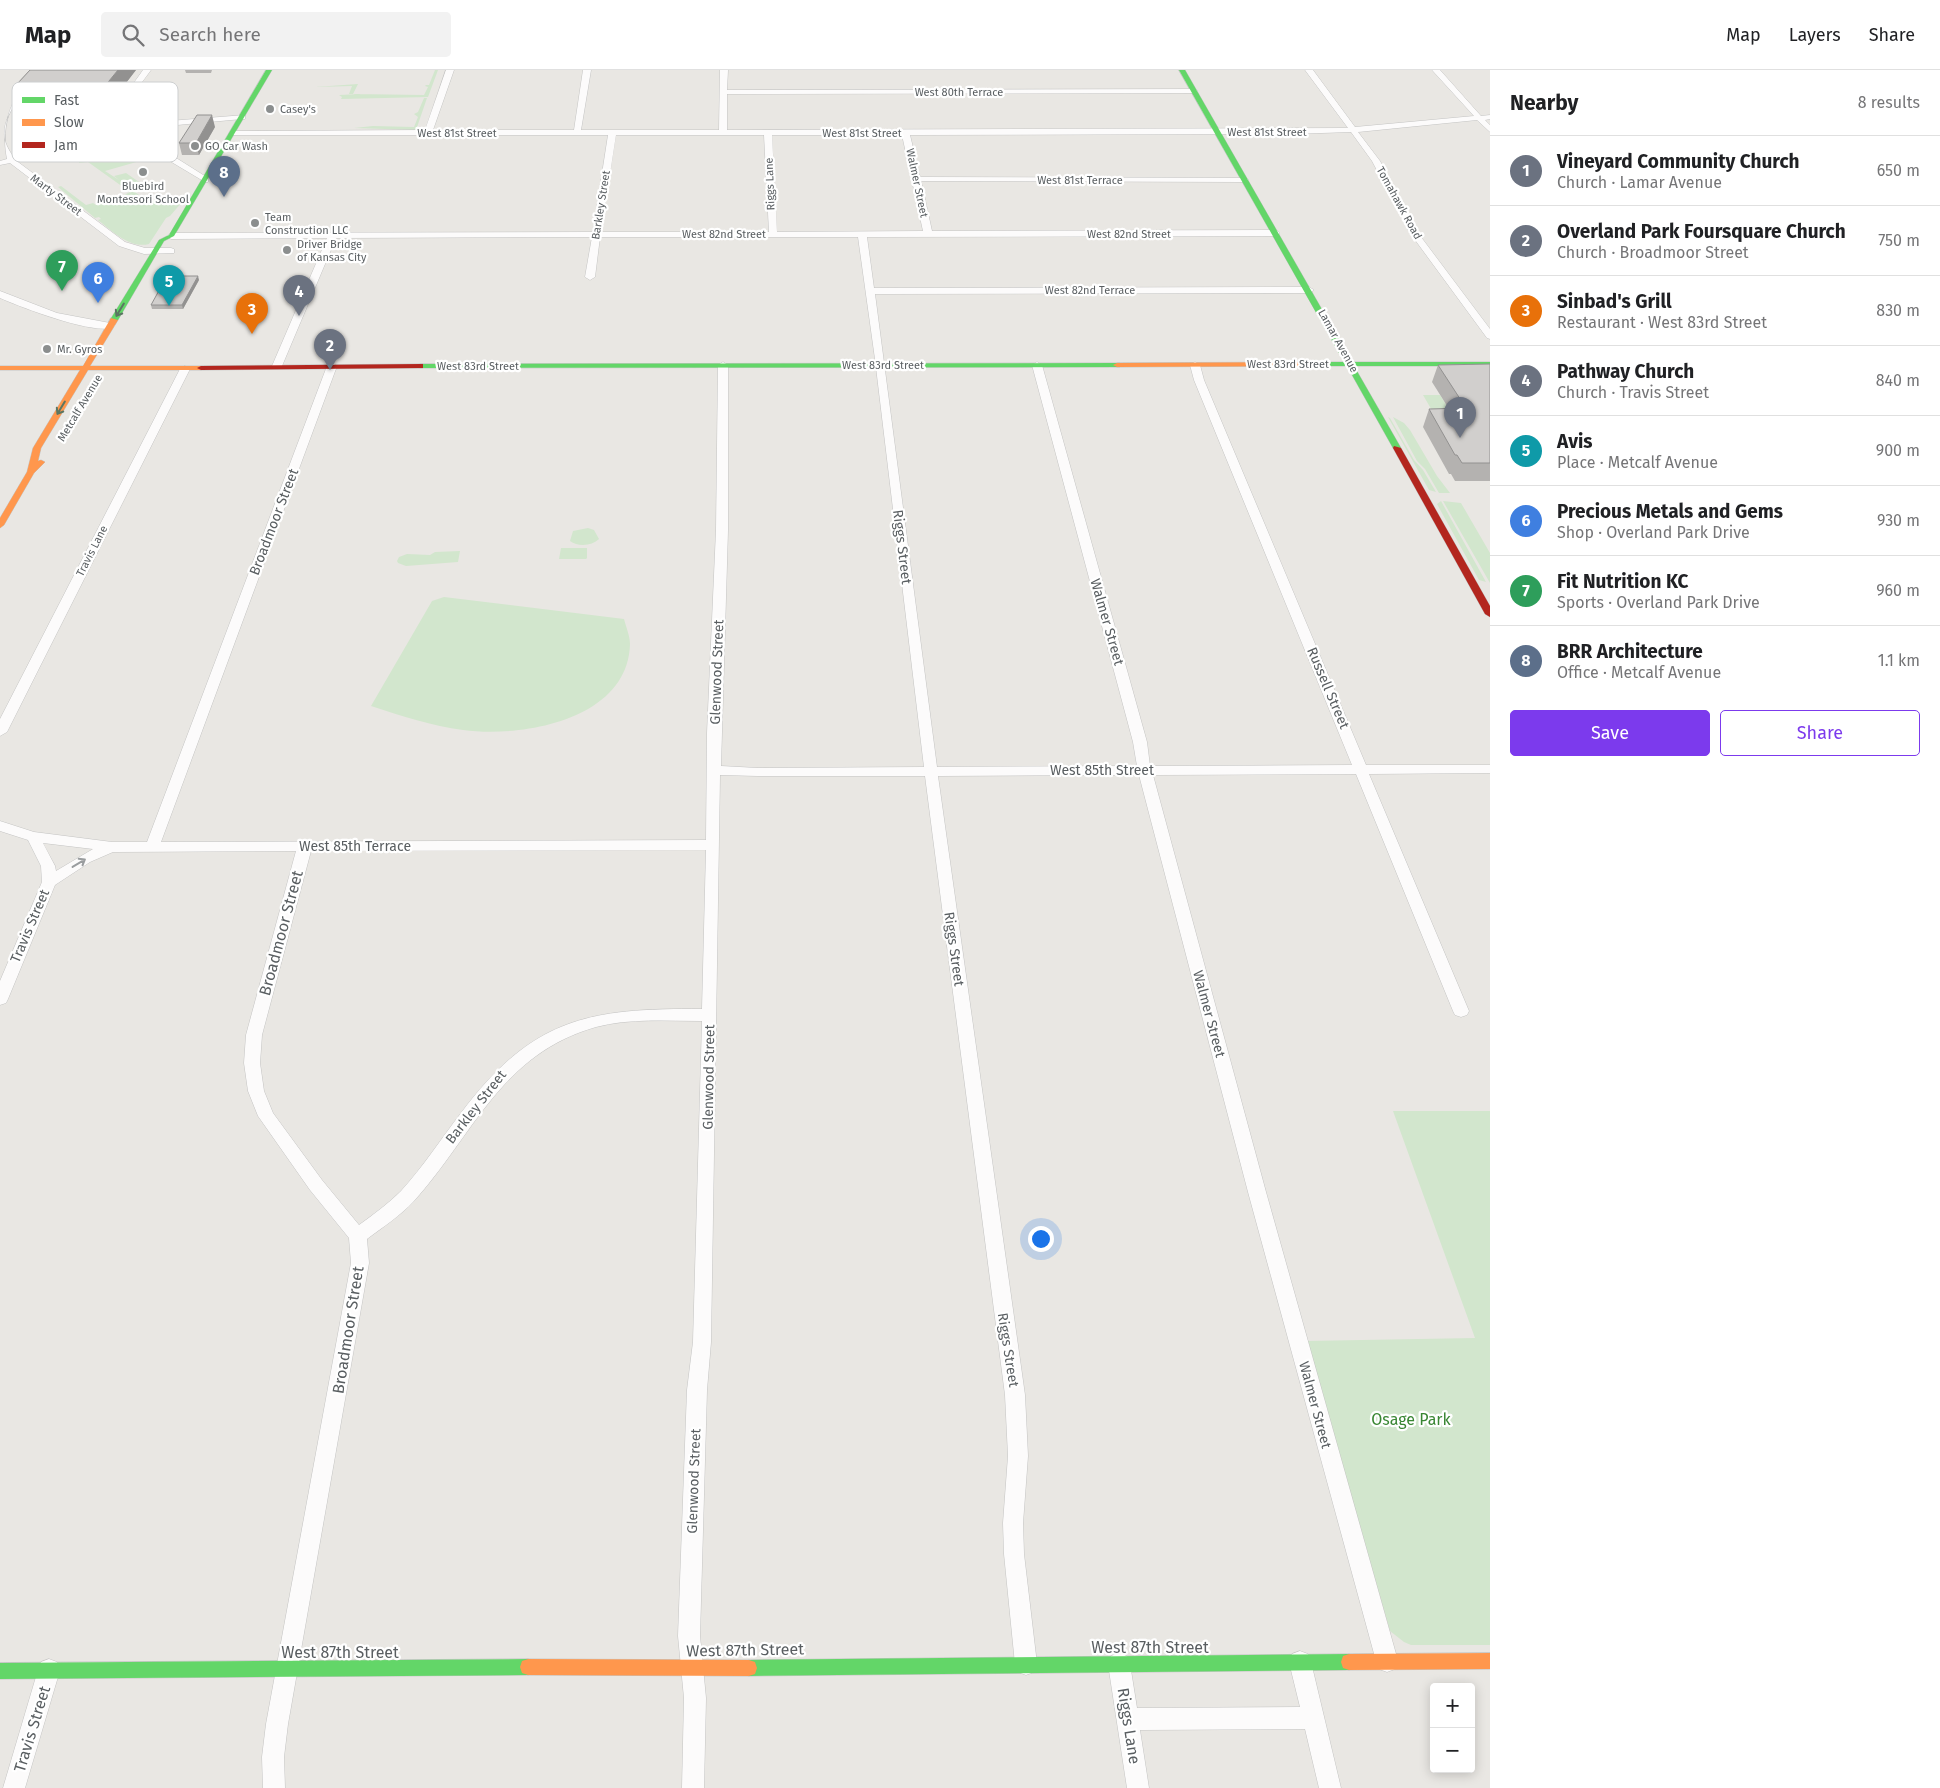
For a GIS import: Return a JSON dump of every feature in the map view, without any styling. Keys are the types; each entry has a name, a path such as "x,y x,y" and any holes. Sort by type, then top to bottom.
{"street":[{"name":"Marty Street","path":"29,82 40,70"},
{"path":"138,82 147,70"},
{"name":"Metcalf Avenue","path":"31,472 37,448 162,240 172,236 269,70"},
{"path":"428,133 450,70"},
{"path":"577,133 587,70"},
{"path":"723,133 724,70"},
{"name":"Lamar Avenue","path":"1182,70 1309,290 1490,614"},
{"name":"Tomahawk Road","path":"1309,70 1376,161 1414,233 1490,336"},
{"path":"1436,70 1490,130"},
{"name":"West 80th Terrace","path":"724,92 1194,91"},
{"name":"Marty Street","path":"12,100 3,110 0,135 1,141 12,161"},
{"path":"178,123 242,117"},
{"name":"West 81st Street","path":"232,133 1218,132 1353,130 1490,117"},
{"name":"Barkley Street","path":"590,277 612,133"},
{"name":"Riggs Lane","path":"768,133 772,234"},
{"name":"Walmer Street","path":"906,133 928,234"},
{"path":"0,163 12,161"},
{"name":"Marty Street","path":"13,162 110,236 133,248 144,251 171,251"},
{"path":"176,162 205,180"},
{"name":"West 81st Terrace","path":"916,179 1245,180"},
{"name":"West 82nd Street","path":"172,236 1276,233"},
{"name":"Riggs Street","path":"862,234 1002,1314 1015,1395 1018,1456 1013,1513 1014,1546 1026,1664"},
{"path":"276,366 334,235"},
{"name":"Metcalf Avenue","path":"163,265 176,240 172,236"},
{"name":"West 82nd Terrace","path":"870,291 1309,290"},
{"path":"0,294 66,319 110,326"},
{"name":"West 83rd Street","path":"0,363 86,366"},
{"name":"West 83rd Street","path":"0,368 259,364 276,366"},
{"name":"West 83rd Street","path":"105,366 184,369 276,366 1490,364"},
{"name":"Glenwood Street","path":"693,1788 695,1698 689,1626 697,1390 702,1342 712,845 722,530 723,365"},
{"name":"Walmer Street","path":"1037,365 1140,742 1144,770 1148,779 1257,1192 1387,1661"},
{"name":"Russell Street","path":"1195,365 1199,380 1461,1011"},
{"name":"Broadmoor Street","path":"152,846 332,366"},
{"name":"Travis Lane","path":"0,732 184,369"},
{"name":"Metcalf Avenue","path":"0,525 31,472 49,454"},
{"name":"West 85th Street","path":"715,770 758,772 1490,769"},
{"name":"West 85th Terrace","path":"0,826 32,837 112,847 712,845"},
{"name":"Travis Street","path":"0,999 49,882 48,866 32,837"},
{"name":"Broadmoor Street","path":"274,1788 273,1757 287,1669 360,1263 358,1236 316,1185 266,1116 256,1091 252,1064 254,1035 305,846"},
{"name":"Travis Street","path":"49,882 85,859 112,847"},
{"name":"Barkley Street","path":"358,1236 390,1213 407,1196 489,1088 517,1060 541,1043 569,1029 615,1017 710,1015"},
{"name":"West 87th Street","path":"0,1671 1490,1660"},
{"path":"1300,1662 1330,1788"},
{"name":"Riggs Lane","path":"1119,1664 1138,1788"},
{"name":"Travis Street","path":"14,1788 49,1670"},
{"path":"1127,1719 1313,1718"}],"green space":[{"path":"435,70 438,70 428,97 341,99 342,97 339,95 424,95 428,87 425,86 429,85"},
{"path":"358,84 353,94 349,94 352,86 315,87"},
{"path":"424,98 427,98 416,130 354,128 373,126 414,127 418,117 414,114 418,112"},
{"path":"88,162 136,162 105,171 119,180 114,176 126,173 139,182 127,186 147,201 183,201 166,218 149,244 142,245 128,242 115,234 98,220 101,219 99,217 95,218 58,187 61,186 86,205 93,203 96,205 125,197 124,195 130,192"},
{"path":"1423,395 1440,395 1455,419 1437,419"},
{"path":"1388,417 1414,460 1423,470 1436,492 1429,490"},
{"path":"1393,417 1404,423 1410,430 1437,476 1450,493 1439,493 1425,469 1417,461"},
{"path":"1441,501 1486,582 1479,580 1437,504"},
{"path":"1443,501 1461,503 1490,553 1490,583"},
{"path":"588,528 594,530 599,539 585,545 570,541 573,531"},
{"path":"561,548 587,548 587,558 559,559"},
{"path":"460,551 458,562 406,566 397,561 399,557 407,554 430,555 435,552"},
{"path":"444,597 624,619 630,644 625,670 611,691 592,707 568,718 514,731 487,732 451,728 371,706 432,601"},
{"name":"Osage Park","path":"1393,1111 1490,1111 1490,1645 1411,1645 1390,1631 1305,1341 1475,1338"}],"building":[{"path":"30,70 118,70 108,82 19,82"},
{"path":"197,115 212,115 196,143 179,143"},
{"path":"167,276 198,276 182,305 151,305"},
{"path":"1490,364 1490,463 1462,463 1457,455 1455,455 1429,409 1466,408 1438,365"}],"traffic: fast":[{"path":"114,320 162,240 171,236 269,70"},
{"path":"1182,70 1397,448"},
{"path":"1316,364 1490,364"},
{"path":"420,366 1117,365"},
{"path":"749,1668 1349,1662"},
{"path":"0,1671 528,1667"}],"traffic: slow":[{"path":"31,472 37,448 114,320"},
{"path":"1117,365 1316,364"},
{"path":"0,368 201,368"},
{"path":"0,525 31,472 41,462"},
{"path":"1349,1662 1490,1661"},
{"path":"528,1667 749,1668"}],"traffic: jam":[{"path":"201,368 420,366"},
{"path":"1397,448 1490,614"}],"place":[{"name":"Casey's","path":"270,109"},
{"name":"GO Car Wash","path":"195,146"},
{"name":"Bluebird Montessori School","path":"143,172"},
{"name":"BRR Architecture","path":"224,197"},
{"name":"Team Construction LLC","path":"255,223"},
{"name":"Driver Bridge of Kansas City","path":"287,250"},
{"name":"Fit Nutrition KC","path":"62,291"},
{"name":"Precious Metals and Gems","path":"98,303"},
{"name":"Avis","path":"169,306"},
{"name":"Pathway Church","path":"299,316"},
{"name":"Sinbad's Grill","path":"252,334"},
{"name":"Mr. Gyros","path":"47,349"},
{"name":"Overland Park Foursquare Church","path":"330,370"},
{"name":"Vineyard Community Church","path":"1460,438"}]}
